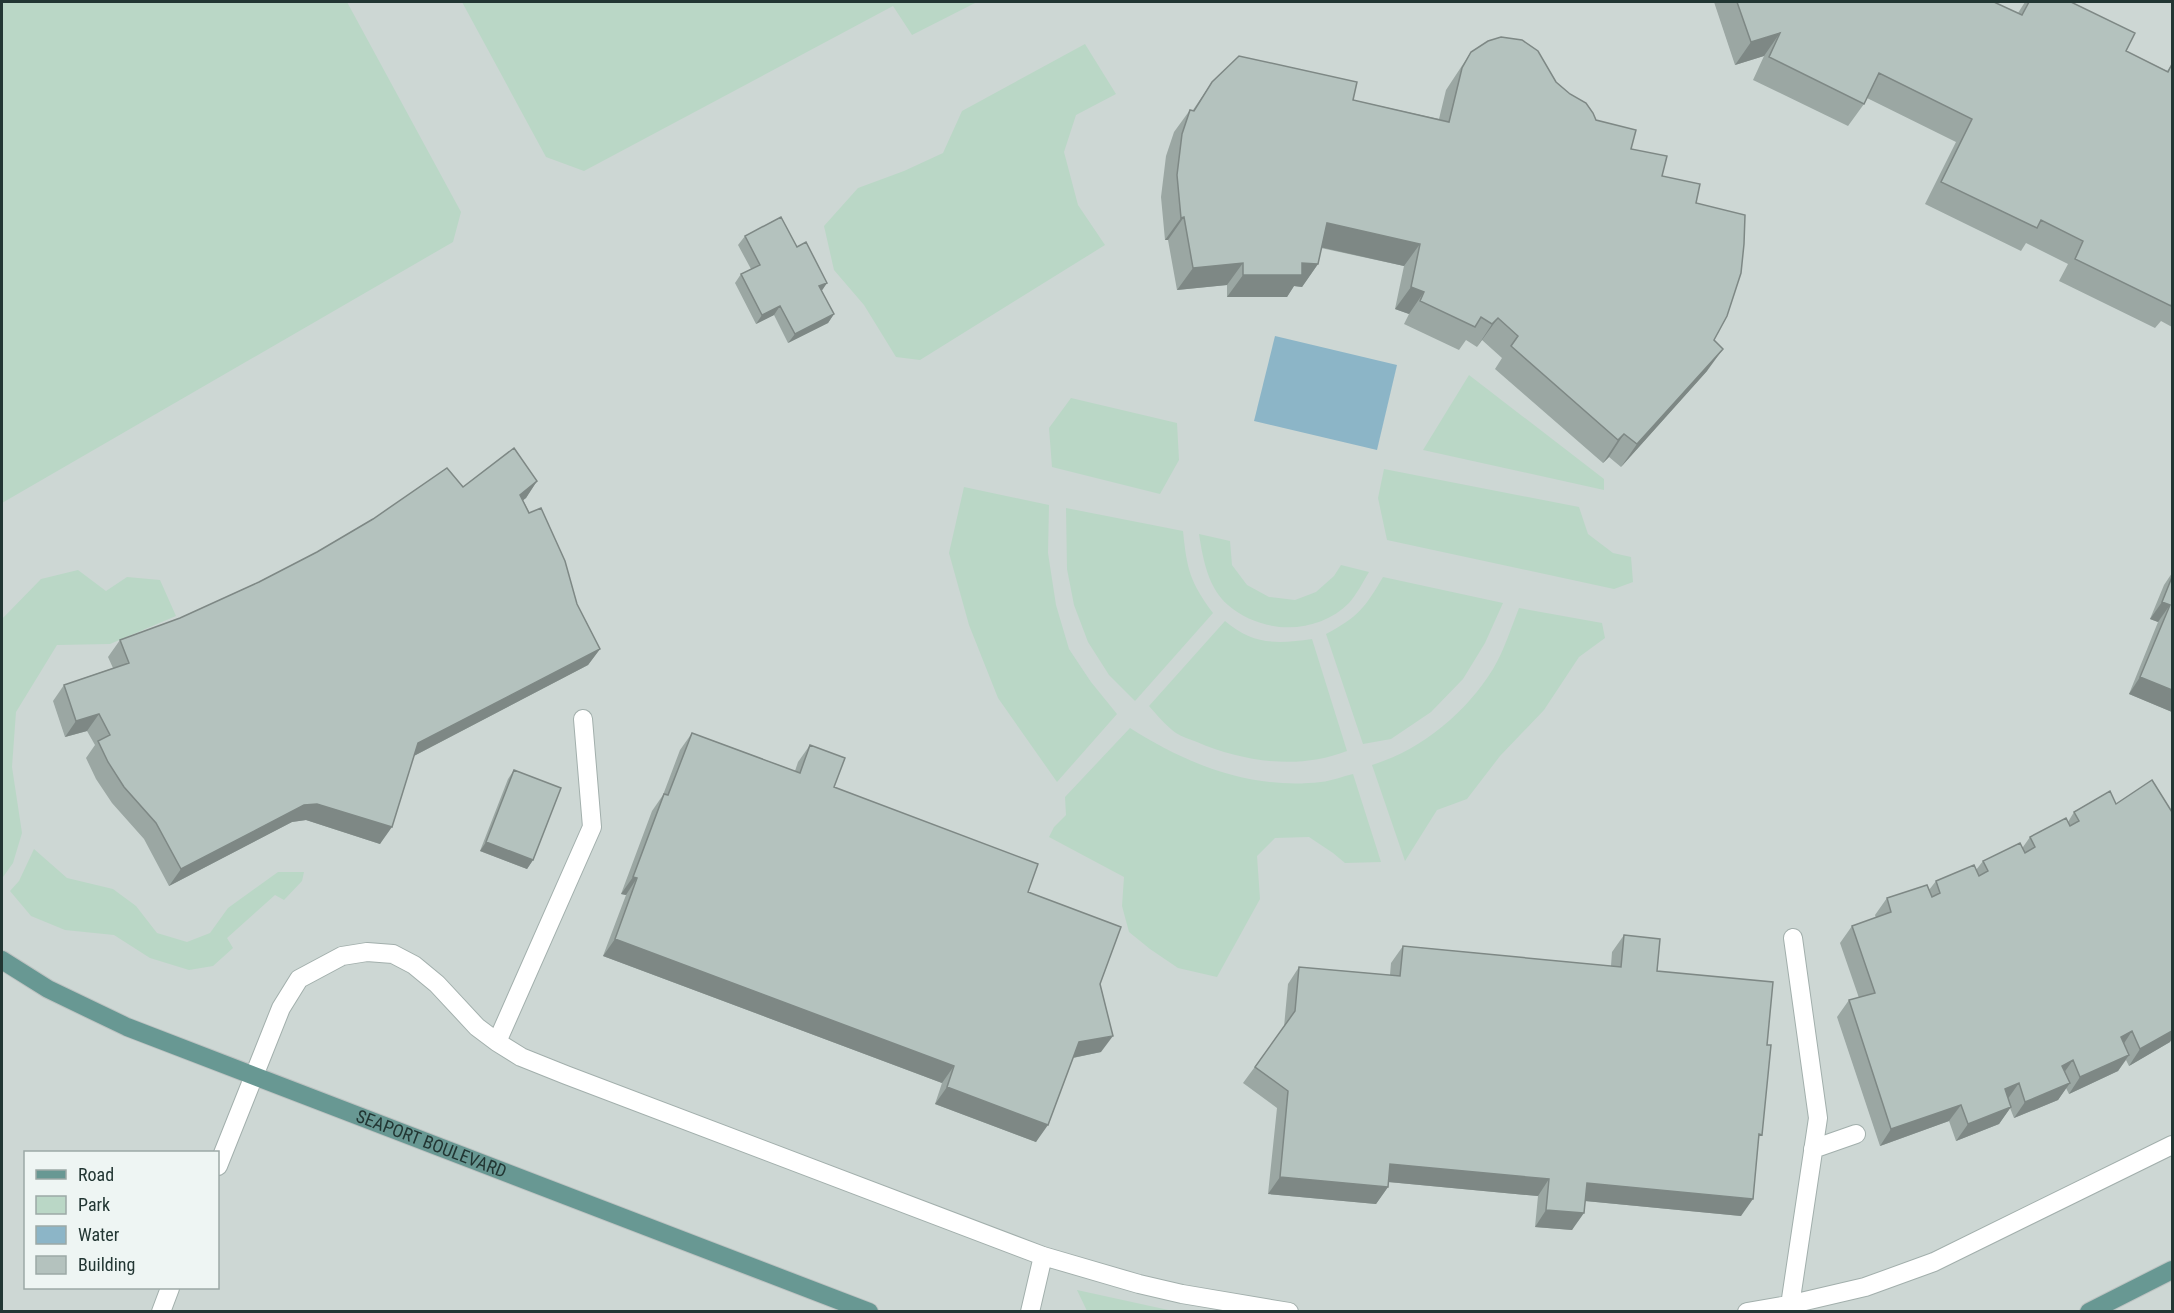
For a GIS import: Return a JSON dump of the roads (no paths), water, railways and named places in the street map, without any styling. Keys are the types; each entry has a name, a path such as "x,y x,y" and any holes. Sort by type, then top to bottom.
{"main road":[{"name":"SEAPORT BOULEVARD","path":"2,960 48,989 127,1027 868,1311"},
{"path":"2089,1311 2172,1270"}],"lane":[{"path":"497,1042 592,827 583,719"},
{"path":"1788,1308 1818,1118 1792,938"},
{"path":"219,1163 281,1008 299,979 342,956 367,952 393,954 417,967 437,984 477,1027 497,1042 521,1057 566,1075 1043,1256 1223,1306 1289,1311"},
{"path":"1813,1149 1856,1134"},
{"path":"1747,1311 1788,1308 1865,1287 1934,1262 2172,1144"},
{"path":"1030,1311 1043,1256"},
{"path":"161,1311 169,1289"}],"water":[{"path":"1275,336 1397,365 1377,450 1254,421"}]}
